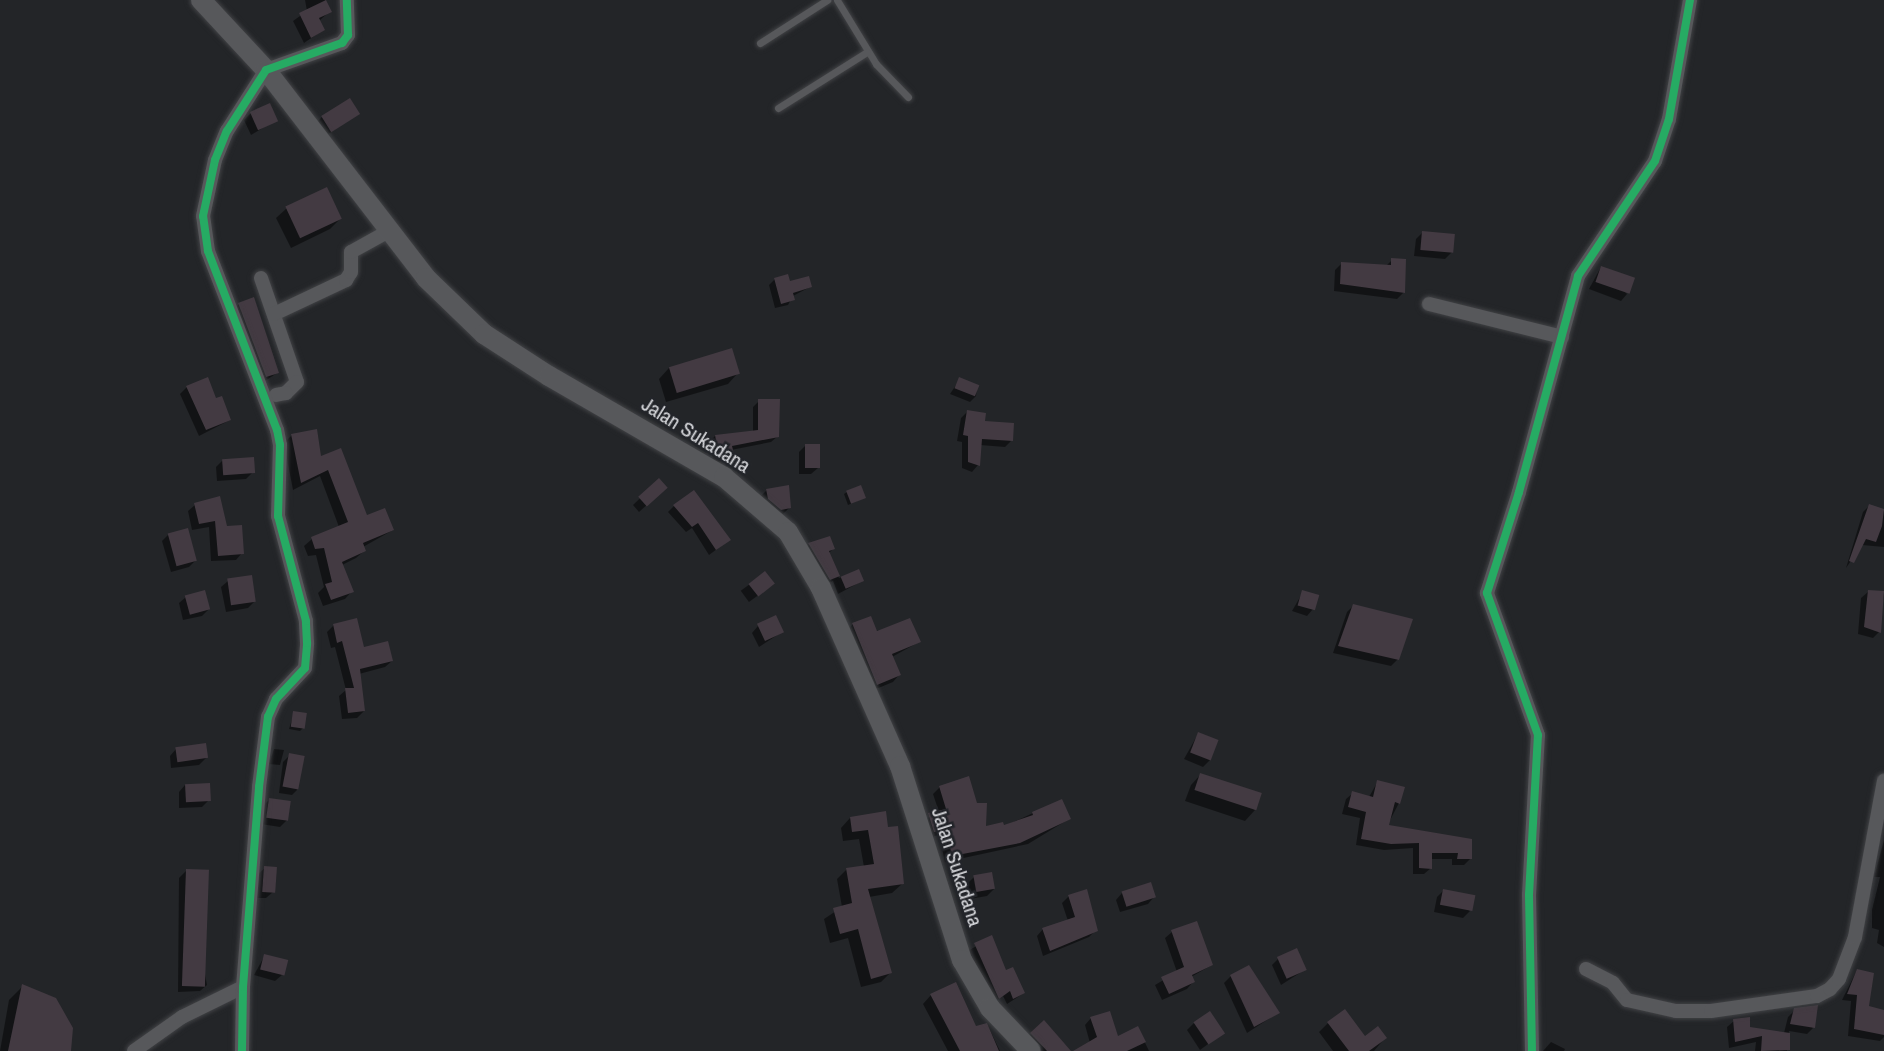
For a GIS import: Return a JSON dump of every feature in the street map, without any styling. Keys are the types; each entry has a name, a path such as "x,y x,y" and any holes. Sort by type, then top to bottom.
{"main road":[{"name":"Jalan Sukadana","path":"201,0 266,70 387,232 426,278 484,334 549,376 724,477 788,532 840,627 900,766 962,960 990,1008 1031,1051"}],"street":[{"path":"242,1051 243,987 259,788 268,717 276,699 305,668 306,621 278,516 280,445 277,430 208,251 202,216 215,160 227,131 266,70 342,43 348,35 347,0"},
{"path":"1532,1051 1529,895 1538,735 1487,593 1578,276 1655,162 1670,119 1690,0"},
{"path":"274,314 345,280 351,272 351,252 387,232"},
{"path":"261,278 297,382 286,393 276,395"},
{"path":"1429,304 1562,337"},
{"path":"1586,969 1613,983 1627,1000 1676,1011 1711,1011 1817,996 1830,989 1839,979 1855,937 1884,781"},
{"path":"134,1051 182,1017 243,987"}],"lane":[{"path":"760,43 827,0"},
{"path":"837,0 867,52 908,97"},
{"path":"778,108 867,52"}],"building":[{"path":"326,0 332,12 319,18 325,30 311,38 299,13"},
{"path":"350,98 360,114 331,132 321,116"},
{"path":"270,103 278,121 258,130 250,112"},
{"path":"327,187 342,219 300,238 285,206"},
{"path":"1422,231 1455,234 1453,253 1420,250"},
{"path":"1391,258 1406,259 1405,293 1340,284 1341,262 1391,265"},
{"path":"1601,266 1635,278 1630,294 1595,282"},
{"path":"788,274 790,281 809,276 812,287 793,293 795,300 781,304 774,278"},
{"path":"254,297 279,373 266,377 238,303"},
{"path":"732,348 740,374 677,393 669,367"},
{"path":"208,377 216,398 222,396 231,420 206,430 186,386"},
{"path":"959,377 979,385 975,396 955,388"},
{"path":"758,399 780,399 779,437 732,446 734,454 719,458 715,435 758,430"},
{"path":"967,410 986,413 985,421 1014,423 1013,441 982,439 980,466 968,462 968,436 963,435"},
{"path":"317,429 321,456 341,448 367,515 385,508 394,530 363,543 366,551 342,562 354,592 331,600 325,584 332,582 324,548 315,549 311,537 348,522 328,470 301,483 291,434"},
{"path":"805,444 820,444 820,468 805,468"},
{"path":"254,457 255,473 223,475 222,459"},
{"path":"659,478 668,488 647,506 638,497"},
{"path":"789,485 791,508 781,510 768,499 766,489"},
{"path":"861,485 866,498 851,504 846,491"},
{"path":"694,490 731,540 716,550 698,523 692,527 673,505"},
{"path":"220,496 227,526 242,525 244,554 218,556 215,521 199,524 194,503"},
{"path":"1869,504 1884,509 1882,526 1876,542 1866,539 1854,563 1849,561"},
{"path":"188,528 197,561 177,566 168,533"},
{"path":"830,536 835,549 829,551 840,576 830,580 808,543"},
{"path":"859,569 864,581 846,589 841,577"},
{"path":"765,571 775,584 758,597 748,584"},
{"path":"252,575 256,602 231,605 227,578"},
{"path":"205,590 210,609 190,615 185,595"},
{"path":"1302,590 1319,595 1315,610 1298,605"},
{"path":"1868,590 1884,591 1881,633 1864,627"},
{"path":"1353,604 1413,619 1399,660 1338,646"},
{"path":"776,615 784,632 765,641 757,624"},
{"path":"871,616 877,631 910,618 921,642 892,654 901,675 877,685 852,623"},
{"path":"357,618 364,647 388,641 393,661 360,669 365,711 348,713 345,688 354,688 342,641 337,643 333,624"},
{"path":"293,711 307,713 305,729 291,727"},
{"path":"1198,732 1219,740 1211,760 1190,753"},
{"path":"206,743 208,758 177,762 175,747"},
{"path":"289,753 305,756 298,789 283,786"},
{"path":"1200,773 1262,793 1256,810 1194,790"},
{"path":"969,776 977,803 987,803 986,826 1003,822 1004,825 1033,815 1032,812 1062,799 1071,819 1020,843 952,856 946,830 934,832 928,813 946,809 939,786"},
{"path":"1377,780 1405,787 1400,804 1395,802 1389,825 1472,839 1472,859 1457,859 1458,853 1432,853 1432,869 1419,868 1419,843 1391,844 1361,839 1366,812 1348,807 1352,791 1373,797"},
{"path":"210,783 211,801 186,802 185,784"},
{"path":"269,798 291,801 288,821 266,818"},
{"path":"886,811 888,827 898,826 904,884 868,889 892,973 871,979 858,929 840,934 833,908 852,903 846,868 874,864 868,830 852,832 850,817"},
{"path":"264,866 277,867 275,893 262,892"},
{"path":"186,869 209,870 205,987 182,986"},
{"path":"992,872 995,889 976,892 973,875"},
{"path":"1151,882 1156,897 1126,907 1122,892"},
{"path":"1087,889 1098,931 1050,951 1042,928 1075,917 1068,895"},
{"path":"1443,889 1475,895 1472,911 1440,905"},
{"path":"1197,921 1213,965 1192,975 1195,982 1169,994 1161,977 1184,967 1171,930"},
{"path":"992,935 1006,970 1013,967 1025,993 1013,999 1010,991 999,999 974,943"},
{"path":"1297,948 1307,970 1287,979 1277,957"},
{"path":"264,954 288,960 284,976 260,970"},
{"path":"1249,965 1280,1013 1254,1027 1230,975"},
{"path":"1857,969 1874,973 1869,1006 1884,1010 1884,1035 1854,1029 1857,995 1847,994"},
{"path":"956,982 976,1026 987,1023 999,1051 960,1051 930,994"},
{"path":"22,984 56,998 73,1028 71,1051 8,1051"},
{"path":"1818,1005 1815,1028 1790,1024 1794,1008"},
{"path":"1345,1009 1365,1036 1378,1026 1387,1038 1369,1051 1349,1051 1327,1022"},
{"path":"1110,1011 1118,1036 1138,1026 1146,1042 1127,1051 1073,1051 1097,1037 1090,1017"},
{"path":"1210,1011 1225,1033 1209,1045 1193,1022"},
{"path":"1750,1017 1750,1027 1790,1033 1790,1050 1761,1051 1762,1036 1735,1042 1733,1019"},
{"path":"1044,1020 1071,1051 1047,1051 1030,1033"}],"cycle path":[{"path":"242,1051 243,987 259,787 268,717 276,699 305,668 306,621 278,516 280,445 277,430 208,251 203,216 215,160 227,131 266,70 342,43 348,35 347,0"},
{"path":"1532,1051 1529,895 1538,735 1487,593 1519,492 1578,276 1655,161 1669,119 1690,0"}]}
